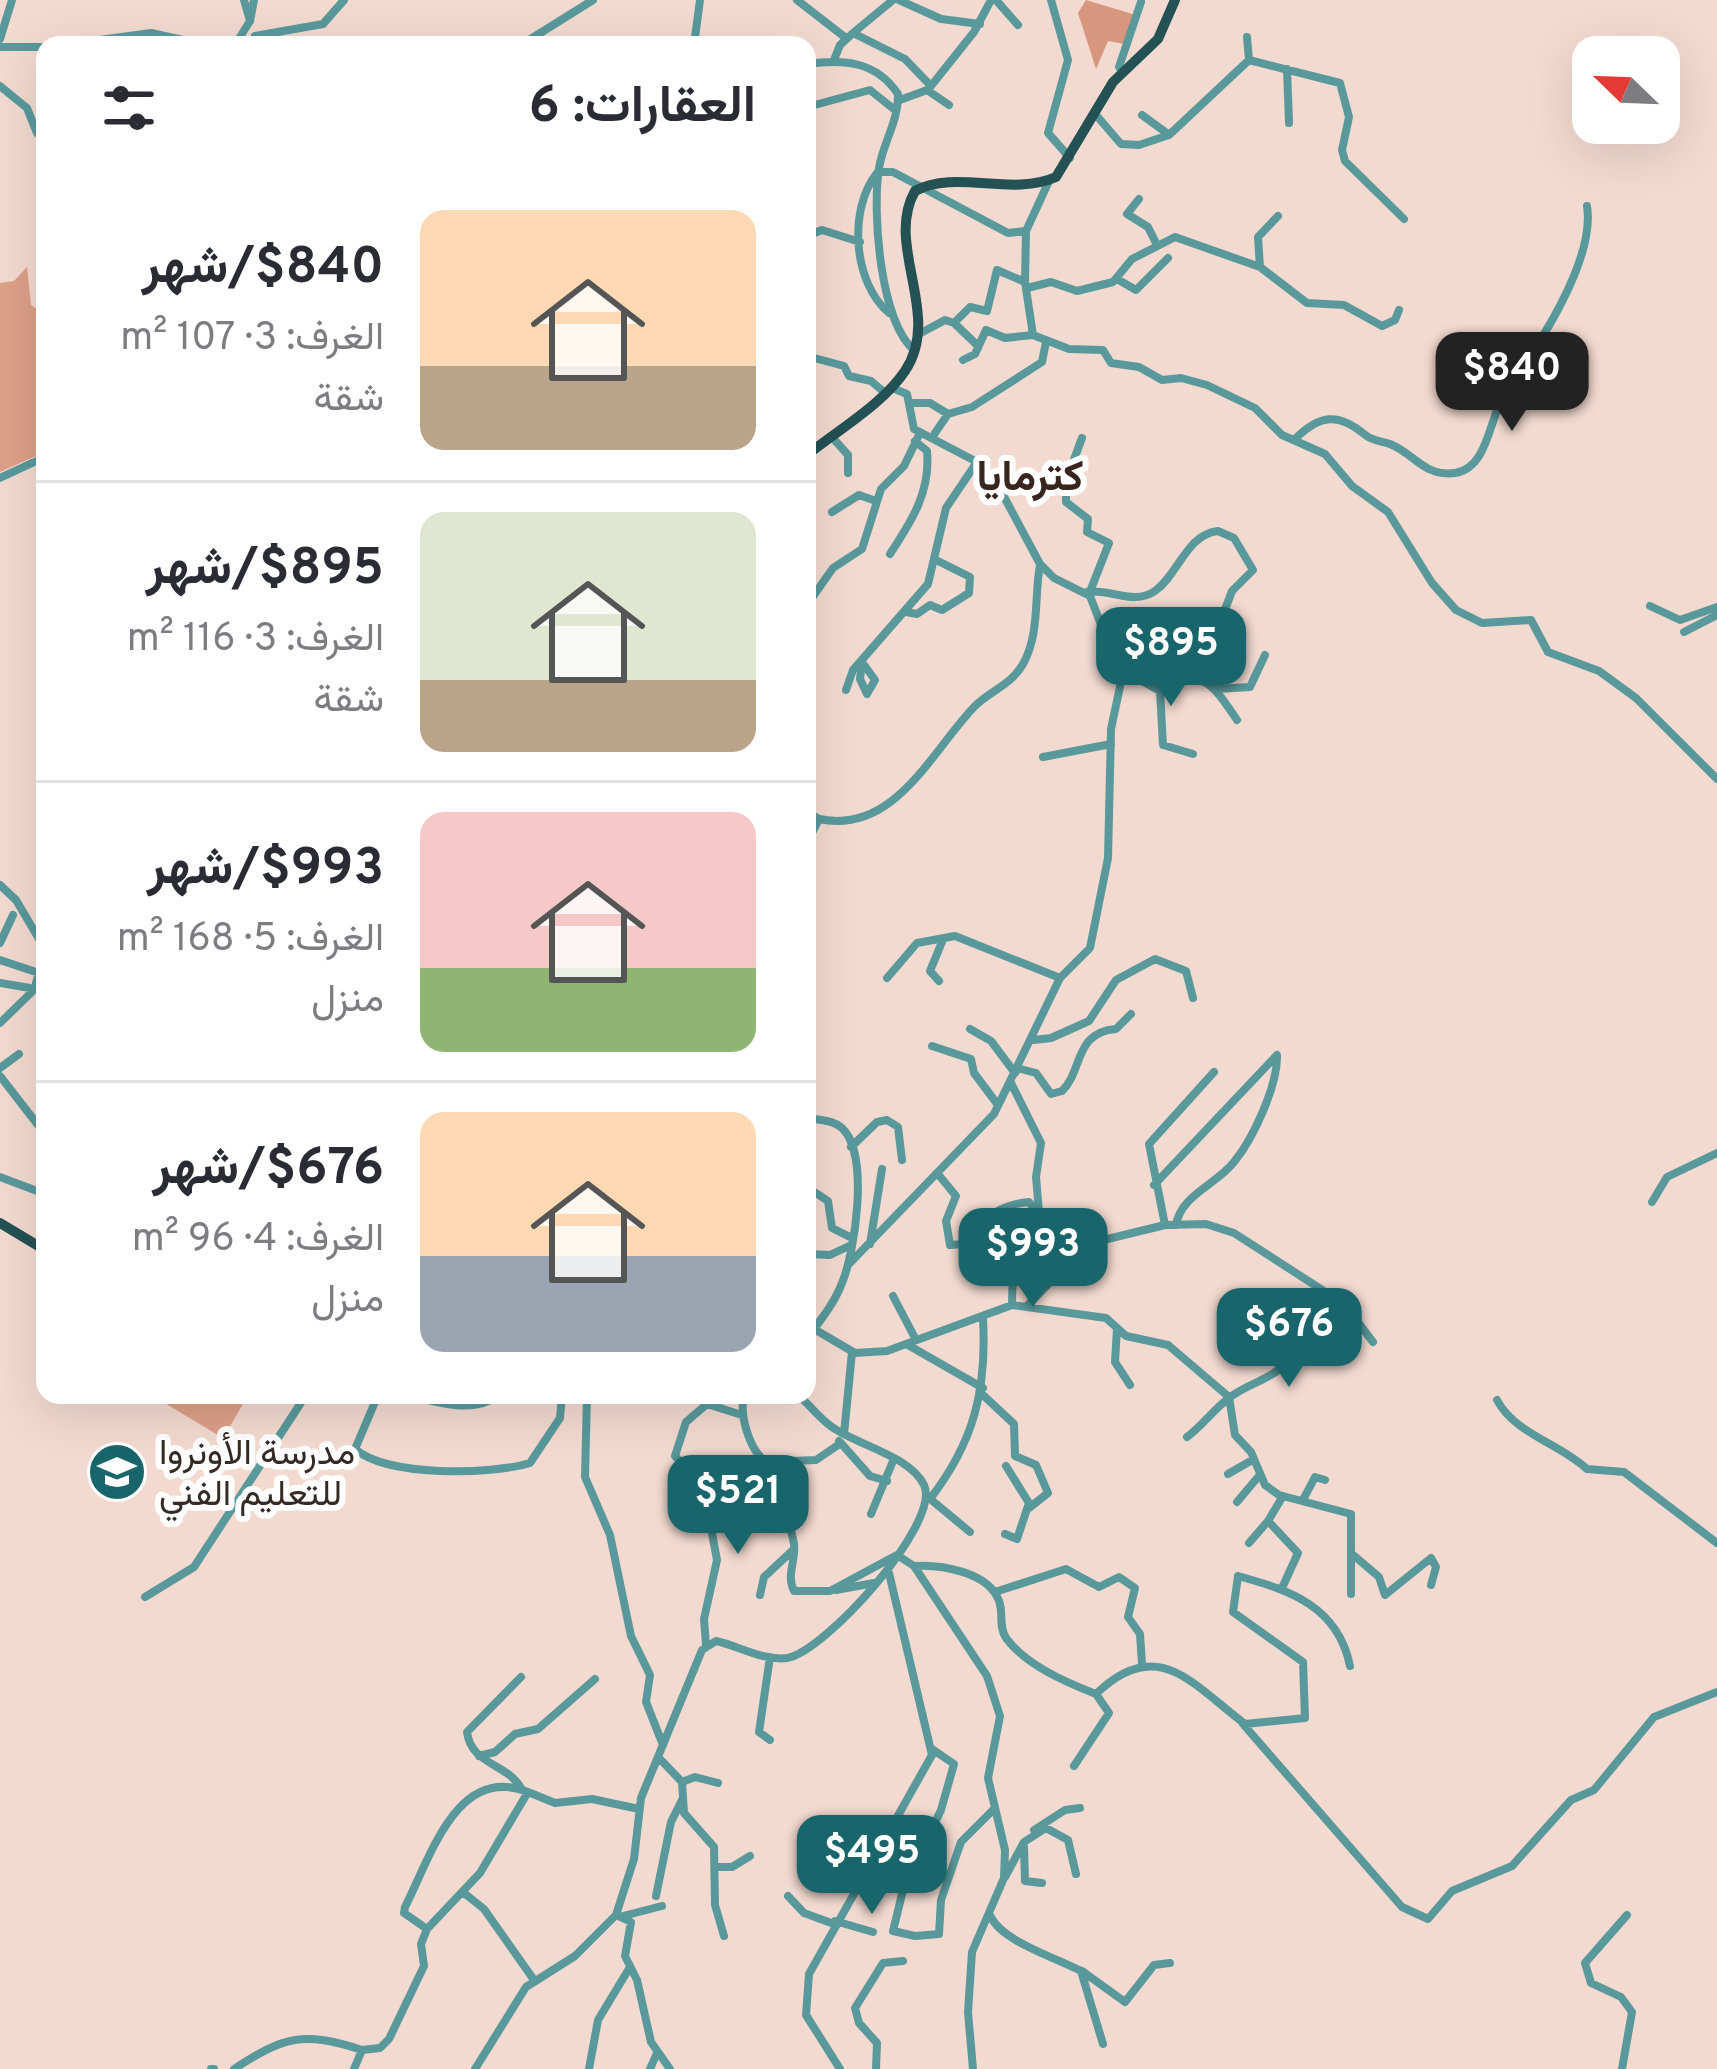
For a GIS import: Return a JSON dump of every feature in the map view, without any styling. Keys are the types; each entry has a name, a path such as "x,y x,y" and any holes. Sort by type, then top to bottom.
{"main road":[{"path":"816,448 887,389 915,351 919,334 906,214 919,188 1015,187 1049,180 1071,159 1123,72 1157,39 1175,0"},
{"path":"0,1223 36,1245"}],"street":[{"path":"12,0 0,43 36,46"},
{"path":"244,0 254,36"},
{"path":"241,36 254,0"},
{"path":"276,36 323,24 344,0"},
{"path":"535,36 593,0"},
{"path":"695,36 700,0"},
{"path":"797,0 850,36 905,59 931,86 994,0 1018,25"},
{"path":"834,60 850,36 896,0 941,19 980,24"},
{"path":"1051,0 1068,60 1048,134 1071,159"},
{"path":"1123,72 1120,67 1142,2"},
{"path":"130,36 166,36"},
{"path":"1247,37 1249,60"},
{"path":"816,63 834,60 877,70 899,100 878,172 864,195 860,242 868,286 890,314"},
{"path":"1249,60 1340,83 1348,117 1342,150 1346,161 1404,218"},
{"path":"1096,115 1125,146 1169,135 1249,60"},
{"path":"1288,68 1289,123"},
{"path":"0,86 27,108 36,130"},
{"path":"816,105 870,90 891,102 896,113"},
{"path":"899,100 927,90 949,105"},
{"path":"1142,115 1169,135"},
{"path":"878,172 890,171 1008,233 1025,230"},
{"path":"878,172 890,314 898,336 915,351"},
{"path":"1033,335 1025,230 1049,180"},
{"path":"1139,199 1127,215 1148,227 1156,242"},
{"path":"1295,439 1327,416 1339,417 1370,438 1395,446 1423,469 1450,473 1468,467 1484,446 1501,400 1566,296 1588,230 1587,206"},
{"path":"1260,267 1258,237 1278,216"},
{"path":"816,232 822,230 860,242"},
{"path":"954,323 970,307 989,310 998,270 1026,285 1051,282 1077,291 1117,279 1156,242 1174,236 1260,267 1278,278 1288,294 1306,303 1344,305 1379,326 1393,322 1399,310"},
{"path":"1117,279 1136,290 1168,258"},
{"path":"919,334 945,320 978,346"},
{"path":"963,360 986,330 1005,338 1033,335 1080,352 1103,350 1112,363 1139,367 1162,380 1181,378 1207,385 1256,408 1282,435 1325,454 1352,486 1388,512 1432,583 1456,610 1482,623 1531,620 1548,652 1599,671 1636,698 1717,779"},
{"path":"933,436 948,414 972,407 1042,362 1046,342"},
{"path":"816,358 843,366 849,376 908,394 913,425 927,451 925,486 910,527 890,554"},
{"path":"911,403 930,403 948,414"},
{"path":"831,436 848,455 848,473"},
{"path":"918,437 933,436 976,462 1002,493 1040,564 1054,578 1089,592 1144,597 1158,589 1205,533 1218,531 1234,538 1253,570 1232,591 1221,620"},
{"path":"816,592 831,571 862,549 875,501 904,466 918,437"},
{"path":"848,1265 999,1107 1060,978 1087,952 1095,932 1108,858 1111,744 1124,671 1089,592 1108,541 1087,532 1088,519 1066,502 1066,482 1082,438"},
{"path":"0,478 36,461"},
{"path":"846,690 847,678 928,584 946,508 976,462"},
{"path":"832,512 859,495 875,501"},
{"path":"906,612 917,614 930,605 942,610 969,593 970,577 934,559"},
{"path":"816,823 818,819 850,818 905,792 964,718 1018,670 1036,623 1040,564"},
{"path":"1650,606 1680,620 1717,611"},
{"path":"1684,632 1717,611"},
{"path":"1160,691 1187,677 1214,688 1250,687 1265,655"},
{"path":"1124,671 1160,691"},
{"path":"1214,688 1237,720"},
{"path":"1160,691 1160,747 1193,754"},
{"path":"1043,758 1111,744"},
{"path":"0,885 36,937"},
{"path":"0,915 18,913"},
{"path":"0,943 18,913"},
{"path":"887,978 916,943 958,936 1060,978"},
{"path":"939,981 930,971 942,940"},
{"path":"1034,1040 1052,1038 1092,1018 1116,980 1155,959 1186,971 1193,998"},
{"path":"0,960 36,980"},
{"path":"0,983 36,981"},
{"path":"0,1024 36,983"},
{"path":"1014,1075 1036,1073 1051,1094 1062,1091 1077,1054 1101,1030 1116,1029 1131,1014"},
{"path":"1092,1018 1101,1030"},
{"path":"970,1028 991,1041 1014,1075 1040,1139 1039,1214 1011,1271 1012,1305"},
{"path":"932,1046 950,1048 971,1059 974,1073 999,1107"},
{"path":"19,1054 1,1081 36,1123"},
{"path":"1154,1185 1277,1055 1276,1084 1238,1158 1180,1209 1170,1225"},
{"path":"1170,1225 1154,1185 1150,1141 1214,1072"},
{"path":"816,1119 836,1124 851,1147 857,1192 848,1265 816,1325"},
{"path":"851,1147 887,1120 898,1127 902,1160"},
{"path":"1652,1202 1667,1177 1717,1153"},
{"path":"870,1245 882,1169"},
{"path":"938,1174 956,1196 946,1221 950,1245 961,1246 986,1216 1018,1203 1029,1202 1039,1214"},
{"path":"0,1177 36,1191"},
{"path":"816,1192 828,1201 832,1228 852,1242"},
{"path":"1026,1306 1087,1244 1170,1225 1206,1224 1238,1235 1344,1304 1373,1342"},
{"path":"816,1254 830,1255 852,1242"},
{"path":"893,1296 911,1342 983,1391 1014,1424 1015,1456 1036,1465 1048,1493 1029,1508"},
{"path":"816,1330 853,1352 911,1342 1012,1305 1100,1317 1132,1339 1168,1345 1229,1397 1235,1435 1254,1459 1258,1477 1283,1496 1351,1514 1351,1594"},
{"path":"706,1645 721,1641 770,1657 792,1657 889,1571 968,1440 983,1391 983,1319"},
{"path":"1118,1326 1114,1362 1130,1385"},
{"path":"1186,1437 1210,1421 1229,1397 1260,1385 1283,1367 1297,1335"},
{"path":"743,1404 742,1415 755,1453 765,1462 801,1464 840,1435 853,1352"},
{"path":"1497,1400 1514,1425 1571,1451 1587,1469 1624,1472 1717,1543"},
{"path":"145,1597 181,1579 202,1556 300,1404"},
{"path":"374,1404 356,1437 356,1449 375,1460 452,1471 530,1463 560,1418 561,1404"},
{"path":"587,1404 585,1477 610,1535 632,1636 650,1671 646,1702 664,1747"},
{"path":"742,1415 707,1404 686,1422 675,1456 693,1475 748,1495"},
{"path":"807,1404 840,1435 870,1476 886,1481"},
{"path":"840,1435 916,1474 929,1498 970,1532"},
{"path":"1228,1474 1254,1459"},
{"path":"871,1514 893,1461"},
{"path":"765,1462 766,1477 794,1543 794,1592 866,1587 889,1571"},
{"path":"1005,1534 1017,1539 1029,1508 1028,1496 1006,1466"},
{"path":"619,1916 634,1859 639,1809 695,1660 706,1645 705,1610 717,1560 711,1528 766,1477"},
{"path":"1237,1502 1258,1477"},
{"path":"1304,1498 1316,1477 1325,1480"},
{"path":"1249,1544 1283,1496"},
{"path":"1268,1521 1298,1553 1283,1586"},
{"path":"760,1594 764,1576 792,1551"},
{"path":"1351,1552 1379,1577 1385,1595 1431,1558 1436,1567 1431,1585"},
{"path":"897,1556 914,1566 952,1569 995,1592 1070,1569 1099,1587 1119,1576 1135,1588 1128,1617 1140,1634 1142,1664"},
{"path":"830,1591 897,1556"},
{"path":"914,1566 996,1697 1000,1723 988,1770 1005,1850 1004,1878"},
{"path":"840,2069 804,2005 809,1974 927,1770 932,1749 889,1571"},
{"path":"1242,1722 1306,1715 1303,1662 1230,1606 1238,1576 1283,1586 1334,1626 1350,1666"},
{"path":"995,1592 1002,1629 1016,1648 1041,1667 1096,1694 1109,1713 1074,1766"},
{"path":"770,1657 760,1732 770,1740"},
{"path":"1096,1694 1122,1672 1142,1664 1184,1677 1242,1722 1402,1907 1428,1919 1452,1891 1512,1866 1571,1800 1594,1790 1654,1717 1717,1692"},
{"path":"521,1677 466,1732 477,1756 517,1780 525,1791"},
{"path":"477,1756 495,1752 515,1734 538,1729 595,1679"},
{"path":"932,1749 954,1764 893,1931 939,1934 948,1876 964,1836 994,1809"},
{"path":"660,1759 682,1782 684,1813 712,1843 715,1905 724,1936"},
{"path":"682,1782 695,1777 718,1783"},
{"path":"427,1929 404,1913 405,1906 460,1802 492,1787 525,1791 555,1803 592,1799 639,1809"},
{"path":"235,2069 285,2039 316,2037 362,2050 380,2048 424,1966 421,1944 427,1929 464,1893 513,1826 525,1791"},
{"path":"656,1896 670,1822 682,1800"},
{"path":"973,2069 970,1965 1004,1878 1024,1842 1045,1821 1080,1808"},
{"path":"1042,1883 1024,1881 1024,1842 1039,1829 1059,1831 1068,1840 1076,1874"},
{"path":"716,1867 732,1867 750,1856"},
{"path":"917,1861 948,1876"},
{"path":"464,1893 484,1909 498,1936 534,1979"},
{"path":"788,1895 804,1913 873,1932"},
{"path":"475,2069 534,1979 575,1956 619,1916 662,1906"},
{"path":"1622,2069 1632,2012 1621,1997 1591,1983 1585,1963 1627,1915"},
{"path":"619,1916 633,1927 626,1956 657,2053 670,2069"},
{"path":"991,1916 997,1928 1022,1945 1043,1949 1125,2002 1154,1965 1170,1964"},
{"path":"876,2069 877,2043 859,2023 855,2008 883,1963 902,1960"},
{"path":"589,2069 598,2020 630,1966"},
{"path":"1081,1971 1103,2044"},
{"path":"354,2069 362,2050"},
{"path":"650,2069 657,2053"}],"shaded area":[{"path":"1086,0 1139,16 1124,44 1108,41 1096,69 1078,13"},
{"path":"27,267 31,305 36,309 36,456 0,472 0,283 14,281"},
{"path":"166,1404 243,1404 223,1438"}],"place":[{"name":"مدرسة الأونروا للتعليم الفني","path":"117,1472"}],"district":[{"name":"كترمايا","path":"1030,475"}]}
